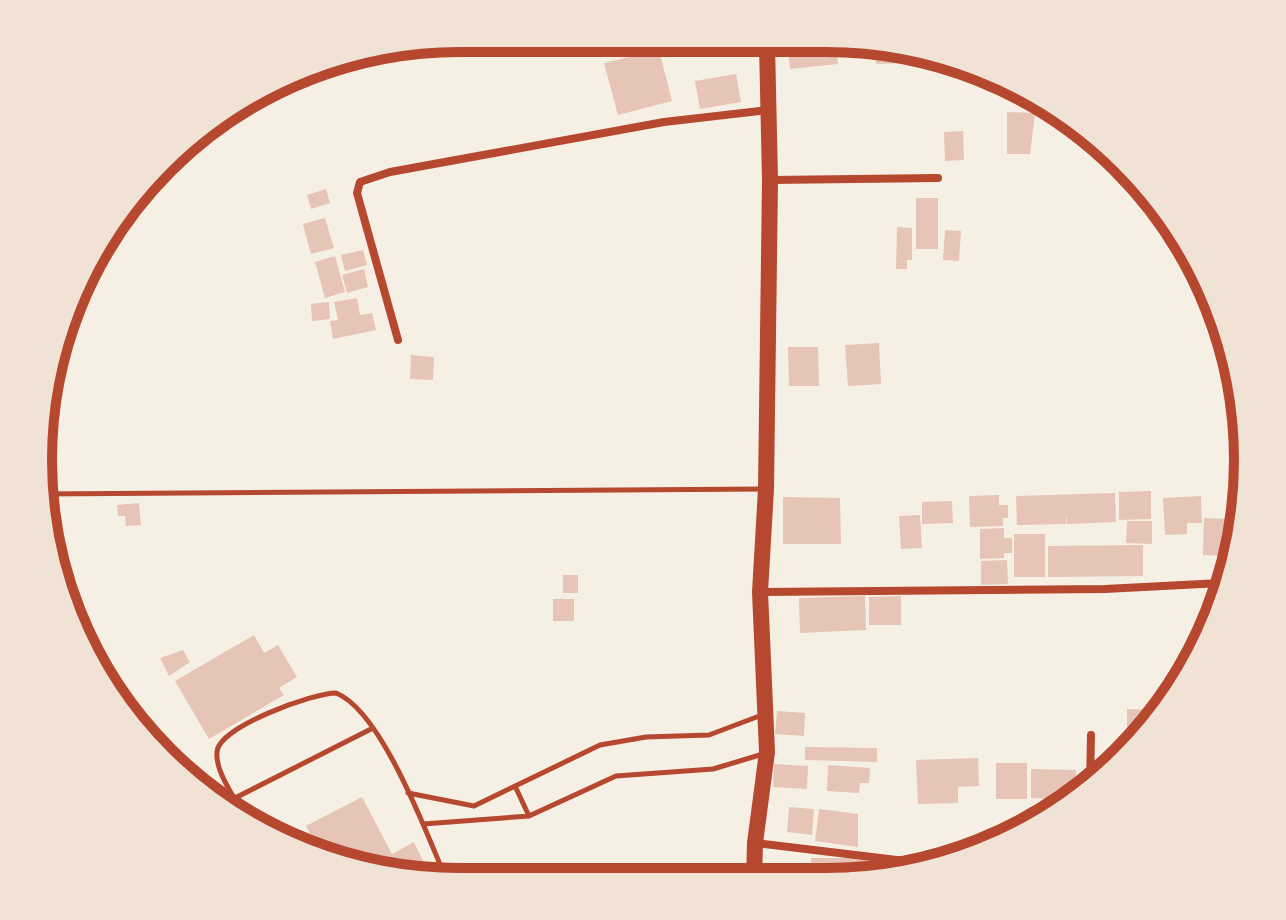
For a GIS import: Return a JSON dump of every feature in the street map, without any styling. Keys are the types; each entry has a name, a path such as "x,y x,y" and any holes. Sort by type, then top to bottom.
{"main road":[{"path":"754,868 767,752 760,592 766,489 770,180 767,52"}],"street":[{"path":"398,340 357,193 360,182 390,172 585,136 769,110"},
{"path":"770,180 938,178"},
{"path":"760,592 1089,590 1214,583"},
{"path":"1090,771 1091,735"},
{"path":"755,843 902,861"}],"lane":[{"path":"54,494 766,489"},
{"path":"236,801 219,766 217,748 226,737 252,721 304,699 336,693 356,705 373,728 423,824 441,867"},
{"path":"407,793 474,806 600,745 646,737 709,735 767,713"},
{"path":"235,798 373,728"},
{"path":"423,824 529,816 616,776 713,769 767,752"},
{"path":"515,786 529,816"}],"building":[{"path":"660,52 672,101 618,115 604,63"},
{"path":"788,52 837,52 838,64 790,69"},
{"path":"876,55 904,60 904,63 876,64"},
{"path":"736,74 741,102 700,109 695,81"},
{"path":"1007,112 1035,113 1030,154 1007,154"},
{"path":"963,131 964,160 945,161 944,132"},
{"path":"326,189 330,203 311,209 307,195"},
{"path":"916,198 938,198 938,249 916,249"},
{"path":"325,218 334,248 311,254 303,224"},
{"path":"897,227 912,228 912,260 907,260 907,269 896,269"},
{"path":"945,230 961,231 959,261 943,260"},
{"path":"363,250 367,265 345,271 341,255"},
{"path":"335,256 345,292 325,298 315,262"},
{"path":"364,269 368,287 347,293 342,275"},
{"path":"357,298 360,315 372,313 376,330 333,339 330,321 338,320 334,302"},
{"path":"329,302 330,319 312,321 311,304"},
{"path":"879,343 881,384 848,386 845,345"},
{"path":"788,347 818,347 819,386 789,386"},
{"path":"411,355 434,357 433,380 410,379"},
{"path":"1151,491 1151,519 1119,520 1119,492"},
{"path":"1115,493 1116,522 1067,524 1066,514 1066,524 1017,525 1016,496"},
{"path":"999,495 999,505 1008,505 1008,518 1003,518 1003,526 970,527 969,496"},
{"path":"1201,496 1202,523 1187,523 1187,534 1165,535 1163,498"},
{"path":"783,497 840,498 841,544 783,544"},
{"path":"952,501 953,523 922,524 922,502"},
{"path":"139,503 141,525 126,526 125,516 118,516 117,505"},
{"path":"920,515 922,548 901,549 899,516"},
{"path":"1204,518 1230,519 1222,556 1203,555"},
{"path":"1127,521 1152,521 1152,544 1126,543"},
{"path":"1004,528 1004,538 1012,538 1012,553 1004,553 1004,558 980,559 980,529"},
{"path":"1014,534 1045,534 1045,577 1014,577"},
{"path":"1143,545 1143,576 1048,577 1048,546"},
{"path":"1007,560 1008,584 981,585 981,561"},
{"path":"563,575 578,575 578,593 563,593"},
{"path":"865,596 866,630 800,633 799,598"},
{"path":"901,596 901,625 869,625 869,597"},
{"path":"553,599 574,599 574,621 553,621"},
{"path":"254,635 264,653 278,645 297,677 279,688 284,695 209,739 175,681"},
{"path":"183,650 190,662 169,676 160,658"},
{"path":"1127,709 1149,710 1133,729 1127,735"},
{"path":"777,711 805,713 804,736 775,734"},
{"path":"805,747 877,748 877,762 805,760"},
{"path":"978,758 979,786 958,787 958,803 918,804 916,760"},
{"path":"996,763 1027,763 1027,799 996,799"},
{"path":"774,764 808,766 807,789 773,787"},
{"path":"828,765 870,768 869,783 860,783 859,793 827,791"},
{"path":"1031,769 1076,770 1075,783 1066,790 1058,790 1058,795 1053,799 1031,798"},
{"path":"362,797 392,854 414,842 426,866 380,860 329,846 313,840 306,826"},
{"path":"789,807 814,809 812,835 787,832"},
{"path":"819,809 858,814 858,847 815,841"},
{"path":"811,858 866,858 866,866 811,868"}]}
